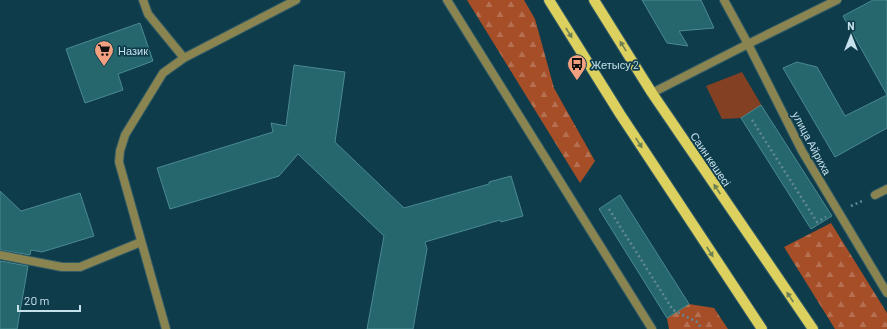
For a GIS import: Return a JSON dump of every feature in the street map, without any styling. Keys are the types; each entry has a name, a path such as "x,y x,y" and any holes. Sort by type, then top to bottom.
{"main road":[{"path":"549,0 620,114 762,329"},
{"name":"Саин көшесі","path":"594,0 652,93 813,329"}],"street":[{"path":"143,0 148,14 184,58"},
{"path":"166,329 119,162 120,151 125,135 163,73 184,58 296,0"},
{"path":"448,0 652,329"},
{"name":"улица Айриха","path":"724,0 802,151 887,293"},
{"path":"652,93 837,0"},
{"path":"875,195 887,189"},
{"path":"0,255 62,267 80,267 141,242"}],"path":[{"path":"752,120 817,222"},
{"path":"609,209 673,310 697,322 702,329"}],"shaded area":[{"path":"742,72 762,106 741,118 722,119 706,86"}],"green space":[{"path":"467,0 524,0 535,19 554,88 595,161 580,183"},
{"path":"831,223 887,313 887,329 835,329 784,247"},
{"path":"689,304 714,308 728,329 669,329 667,318"}],"building":[{"path":"642,0 701,0 714,28 679,31 688,46 667,43"},
{"path":"873,0 887,0 887,95 843,16"},
{"name":"Назик","path":"140,23 153,61 118,74 123,90 85,103 66,49"},
{"path":"797,62 817,67 845,116 887,95 887,128 835,157 783,68"},
{"path":"294,65 345,72 335,142 404,208 489,184 489,182 511,176 523,216 501,222 500,220 425,242 427,249 413,329 367,329 384,236 298,154 279,176 170,209 157,168 273,132 271,123 286,126"},
{"path":"761,105 832,216 811,229 741,118"},
{"path":"0,191 21,211 80,193 94,236 42,252 31,250 30,255 0,250"},
{"path":"620,195 689,304 667,318 599,209"},
{"path":"0,261 28,266 17,329 0,329"}],"place":[{"name":"Назик","path":"104,67"},
{"name":"Жетысу 2","path":"577,81"}]}
